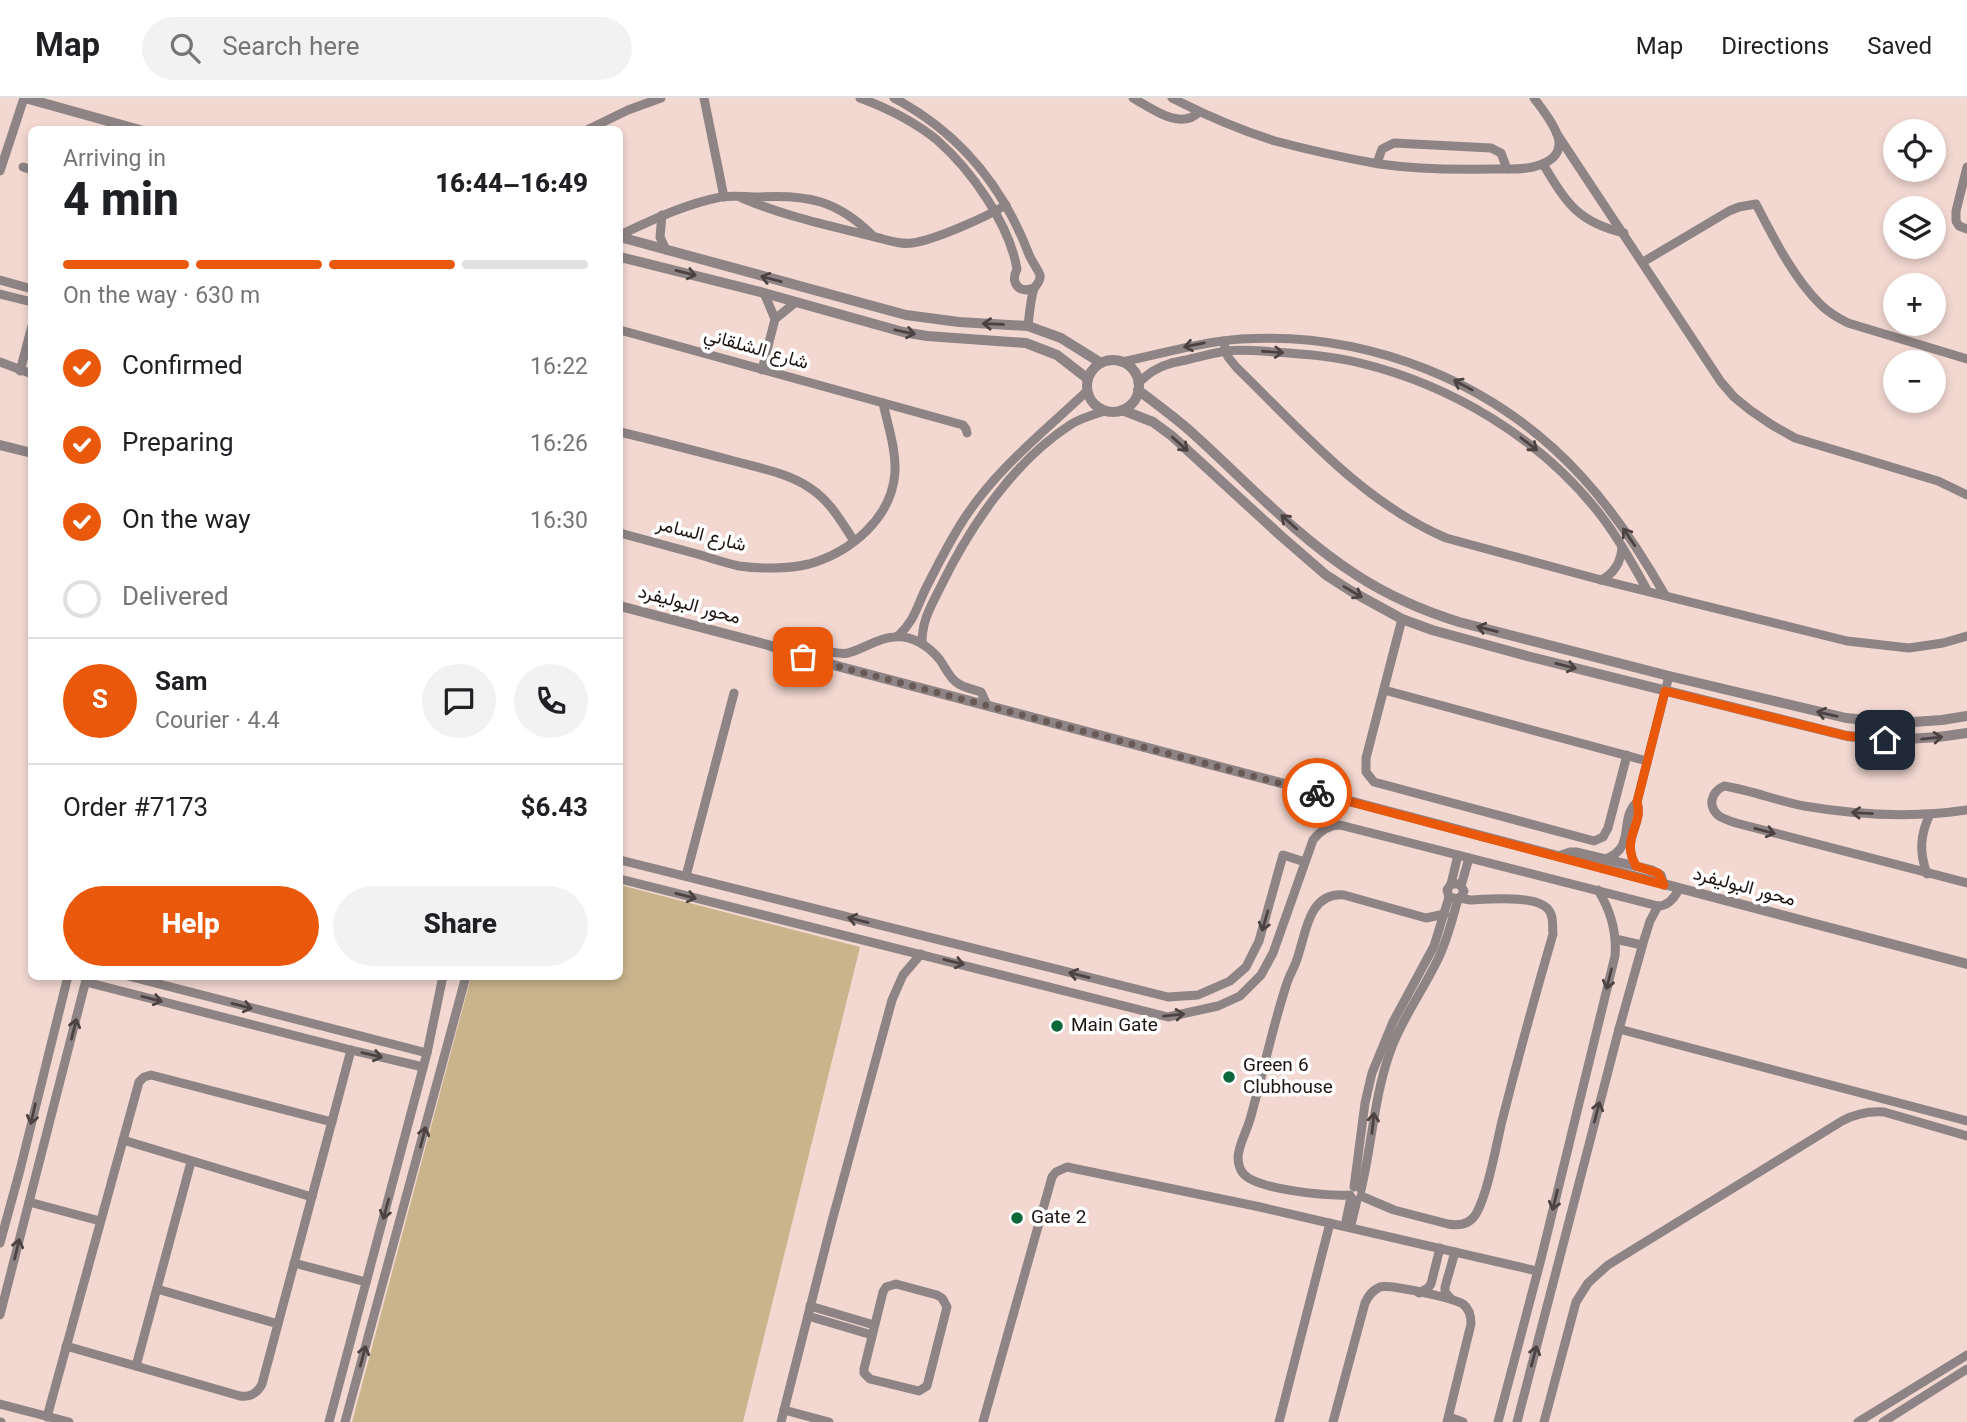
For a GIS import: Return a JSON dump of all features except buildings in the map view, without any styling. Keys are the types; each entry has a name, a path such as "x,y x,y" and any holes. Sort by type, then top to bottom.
{"street":[{"path":"17,98 45,103 126,126"},
{"path":"0,172 25,98"},
{"path":"595,126 660,98"},
{"path":"704,98 724,197"},
{"path":"860,98 902,117 936,139 976,183 994,212 1012,250 1017,269"},
{"path":"894,98 928,118 962,147 991,181 1006,205 1040,278 1034,288 1027,291 1020,289 1014,283 1013,276 1017,269 1032,265"},
{"path":"1133,98 1173,118 1186,120 1199,112"},
{"path":"1172,98 1199,112 1275,141 1377,163 1455,170 1526,168 1543,164 1557,153 1557,134"},
{"path":"1534,98 1721,382 1734,397 1795,438 1938,481 1967,495"},
{"path":"1377,163 1382,149 1394,143 1491,148 1501,153 1507,169"},
{"path":"1543,164 1573,209 1597,224 1624,233"},
{"path":"1967,167 1955,217 1959,226 1967,229"},
{"path":"623,234 662,215 697,203 724,197 782,196 816,200 845,212 873,236"},
{"path":"742,198 776,211 895,243 910,244 922,242 1006,205"},
{"path":"1643,262 1728,211 1739,206 1756,204 1797,274 1832,315 1848,323 1967,359"},
{"path":"662,215 660,237 666,250"},
{"path":"623,237 906,316 1028,326 1061,338 1101,363"},
{"path":"623,258 903,332 1026,343 1057,355 1088,379"},
{"path":"0,280 28,288"},
{"path":"1028,326 1034,288"},
{"path":"764,293 775,319"},
{"path":"0,294 28,301"},
{"path":"762,370 775,319 796,302"},
{"name":"شارع الشلقاني","path":"623,331 963,425 967,433"},
{"path":"1121,362 1223,341 1257,338 1332,343 1366,349 1431,370 1487,399 1536,434 1581,476 1619,523 1665,595"},
{"path":"20,371 28,341"},
{"path":"1223,341 1225,351 1237,368 1333,461 1405,518 1446,538 1601,580 1857,643 1909,648 1967,636"},
{"path":"922,643 925,619 953,562 1002,490 1035,454 1084,417 1122,410 1133,403 1138,387 1161,367 1225,351 1338,358 1379,368 1444,393 1485,414 1541,454 1589,501 1621,545 1647,590"},
{"path":"1105,411 1093,403 1087,391 1088,379 1095,367 1101,363 1111,360 1121,362 1131,368 1138,387 1312,542 1380,588 1433,614 1669,676 1846,718 1908,723 1967,716"},
{"path":"0,362 28,373"},
{"path":"898,636 913,620 947,547 978,499 1007,464 1087,391"},
{"path":"623,433 796,480 824,499 854,541 879,517 892,491 895,454 883,403"},
{"path":"1122,410 1153,422 1172,436 1326,575 1402,619 1527,656 1847,736 1919,740 1967,733"},
{"path":"0,445 28,452"},
{"name":"شارع السامر","path":"623,534 739,566 766,567 807,564 836,553 854,541"},
{"path":"1601,580 1612,573 1619,563 1621,545"},
{"name":"محور البوليفرد","path":"623,607 768,645 803,657 1967,964"},
{"path":"1402,619 1366,758 1369,778 1380,785 1583,839 1599,840 1608,828 1627,755"},
{"path":"803,657 805,650 811,649 847,653 898,636 914,639 933,651 955,681 983,694 987,705"},
{"path":"1605,859 1622,847 1631,822 1639,812 1637,802 1669,676"},
{"path":"1384,690 1647,761"},
{"path":"686,876 734,693"},
{"path":"1967,810 1930,814 1835,811 1801,806 1724,786 1714,792 1711,802 1716,813 1726,820 1967,883"},
{"path":"1927,874 1923,862 1922,837 1930,814"},
{"path":"1631,822 1629,845 1636,866"},
{"path":"623,880 1168,1017 1218,1006 1240,996 1261,975 1273,953 1316,836 1334,825 1658,906 1668,904 1679,889"},
{"path":"1557,857 1576,852 1636,866 1658,873 1664,885"},
{"path":"623,861 1168,997 1198,995 1230,981 1246,967 1259,941 1283,855 1305,862"},
{"path":"1434,958 1445,914 1458,895 1458,884 1451,884 1458,855"},
{"path":"1348,1227 1355,1194 1366,1102 1384,1052 1408,1013 1434,958 1446,940 1469,858"},
{"path":"1498,1422 1615,956 1610,914 1598,890"},
{"path":"1440,930 1426,918 1344,895 1331,896 1315,906 1286,986 1250,1122 1239,1152 1238,1163 1242,1172 1252,1181 1331,1196 1355,1194 1394,1210 1448,1224 1468,1222 1478,1210 1553,934 1552,917 1542,903 1525,900 1476,900 1458,895"},
{"path":"1517,1422 1619,1029 1642,946 1658,906"},
{"path":"1426,918 1445,914"},
{"path":"1615,939 1642,946"},
{"path":"781,1422 892,1000 903,975 921,954"},
{"path":"0,1243 67,980"},
{"path":"0,1315 87,980"},
{"path":"91,980 424,1067"},
{"path":"143,980 427,1054"},
{"path":"328,1422 424,1067 442,980"},
{"path":"345,1422 465,980"},
{"path":"1619,1029 1967,1121"},
{"path":"66,1346 240,1396 254,1394 262,1384 351,1050"},
{"path":"47,1416 139,1082 151,1075 332,1122"},
{"path":"1544,1422 1576,1303 1588,1283 1608,1265 1855,1114 1884,1112 1967,1136"},
{"path":"123,1140 312,1197"},
{"path":"136,1366 191,1161"},
{"path":"983,1422 1052,1178 1061,1168 1067,1167 1330,1223 1537,1271"},
{"path":"29,1202 100,1221"},
{"path":"1279,1422 1330,1223"},
{"path":"1419,1293 1431,1284 1440,1248"},
{"path":"1451,1299 1446,1292 1455,1252"},
{"path":"294,1263 366,1282"},
{"path":"1435,1269 1450,1272"},
{"path":"896,1284 942,1298 947,1307 925,1388 916,1391 867,1377 864,1369 873,1330 886,1287 896,1284"},
{"path":"1333,1422 1368,1296 1380,1287 1388,1286 1451,1299 1468,1310 1471,1324 1448,1420 1463,1422"},
{"path":"157,1289 278,1324"},
{"path":"809,1311 873,1330"},
{"path":"1858,1422 1967,1355"},
{"path":"1883,1422 1967,1369"},
{"path":"0,1404 69,1422"},
{"path":"784,1410 829,1422"}],"shaded area":[{"path":"623,886 860,947 743,1422 352,1422 470,980 623,980"}],"way so far":[{"path":"803,657 1317,793"}],"place":[{"name":"Main Gate","path":"1057,1026"},
{"name":"Green 6 Clubhouse","path":"1229,1077"},
{"name":"Gate 2","path":"1017,1218"}],"route":[{"path":"1317,793 1664,885 1658,873 1636,866 1629,845 1639,812 1637,802 1665,691 1847,736 1885,740"}]}
